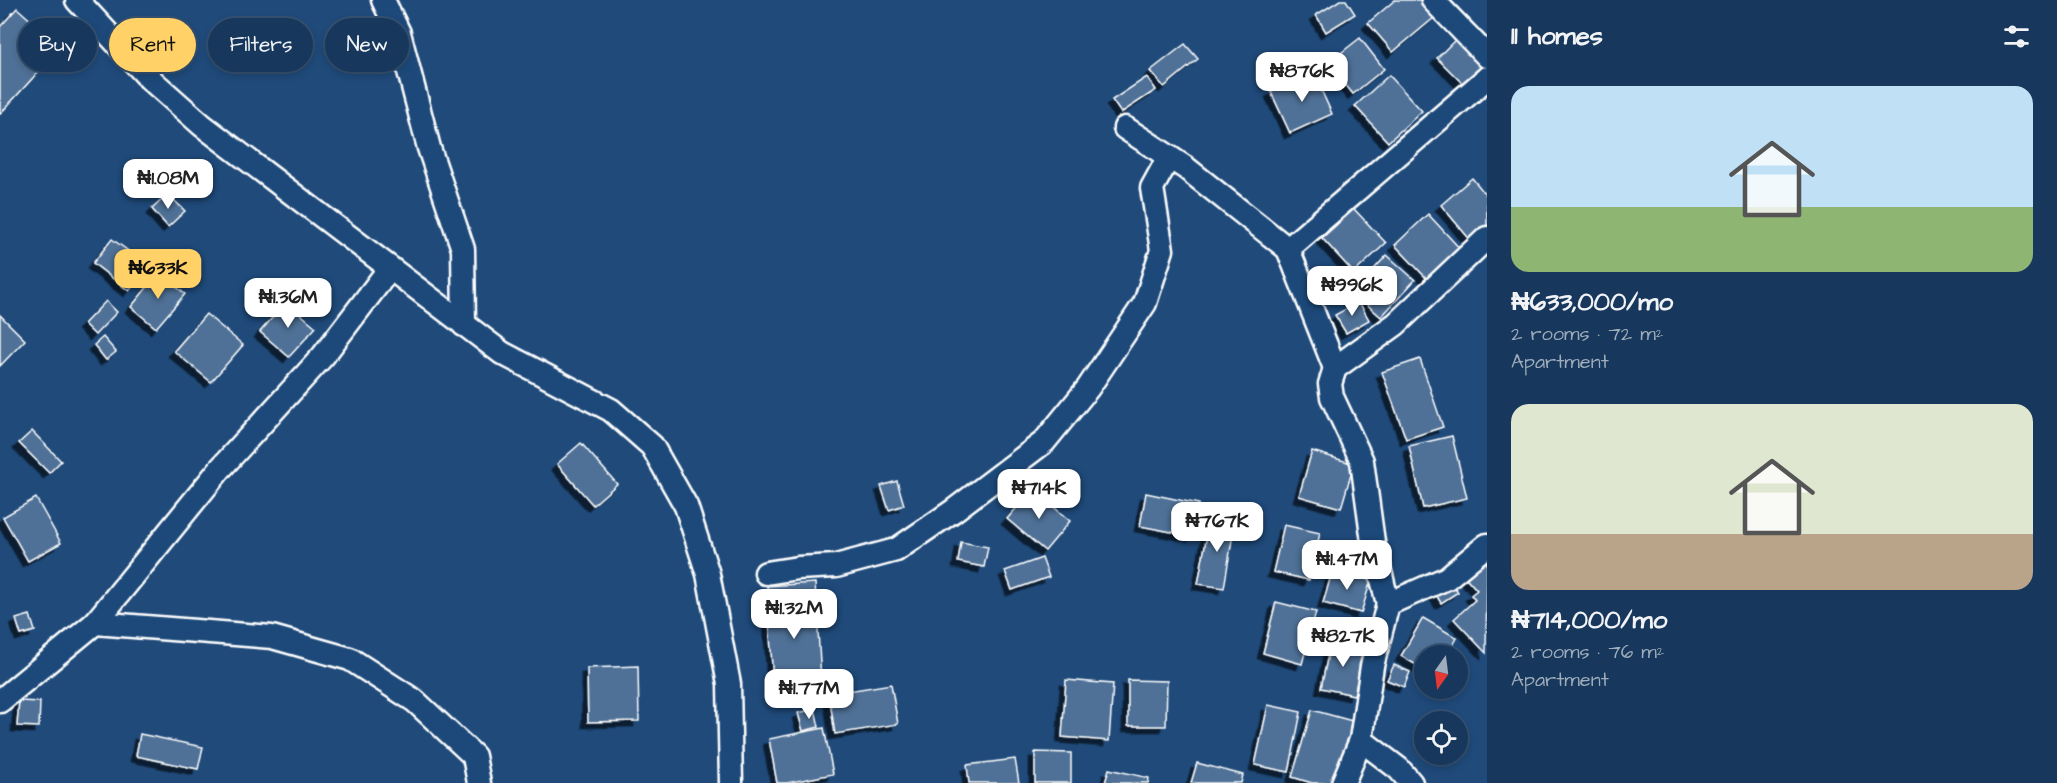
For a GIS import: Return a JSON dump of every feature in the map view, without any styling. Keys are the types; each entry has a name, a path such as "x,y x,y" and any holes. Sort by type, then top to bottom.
{"street":[{"path":"77,0 149,78 202,125 502,353 611,410 652,446 686,506 708,574 729,684 731,783"},
{"path":"383,0 399,33 429,148 463,249 464,325"},
{"path":"1433,0 1487,56"},
{"path":"1288,249 1487,78"},
{"path":"1125,128 1169,157 1288,249 1335,368"},
{"path":"766,573 836,566 896,550 953,511 1044,442 1088,388 1145,303 1162,250 1152,188 1169,157"},
{"path":"1343,783 1361,740 1372,666 1388,604 1374,542 1362,461 1332,397 1330,384 1335,368 1396,324 1487,238"},
{"path":"0,701 95,623 220,469 323,356 390,268"},
{"path":"1388,604 1447,578 1487,545"},
{"path":"95,623 272,638 350,659 415,701 474,756 479,783"},
{"path":"1361,740 1400,768 1411,783"}],"building":[{"path":"1340,0 1346,0 1355,14 1326,32 1316,15"},
{"path":"1395,0 1420,0 1435,17 1393,52 1368,23"},
{"path":"17,8 28,18 18,18 18,72 38,72 0,114 0,27"},
{"path":"1462,33 1487,64 1465,86 1437,58"},
{"path":"1360,38 1384,69 1353,94 1328,63"},
{"path":"1185,44 1198,59 1164,87 1150,71"},
{"path":"1313,72 1332,114 1290,133 1271,92"},
{"path":"1389,75 1422,111 1388,142 1355,106"},
{"path":"1147,77 1156,90 1121,113 1112,100"},
{"path":"1472,178 1487,196 1487,229 1472,242 1441,205"},
{"path":"168,194 185,211 168,227 152,209"},
{"path":"1354,209 1386,243 1354,273 1322,238"},
{"path":"1428,214 1463,252 1430,282 1395,245"},
{"path":"112,239 149,266 129,291 93,263"},
{"path":"1387,255 1415,280 1381,317 1353,292"},
{"path":"159,273 185,294 156,328 131,307"},
{"path":"106,301 117,312 95,335 84,324"},
{"path":"286,302 316,327 289,357 260,332"},
{"path":"1359,302 1369,320 1346,333 1335,315"},
{"path":"206,314 243,345 211,382 174,351"},
{"path":"0,315 25,340 0,366"},
{"path":"103,337 116,352 106,360 94,345"},
{"path":"1420,359 1443,427 1406,439 1382,372"},
{"path":"32,431 61,461 49,473 19,443"},
{"path":"1452,436 1467,498 1423,508 1409,446"},
{"path":"581,443 617,484 593,505 557,464"},
{"path":"1312,451 1354,464 1341,508 1299,496"},
{"path":"897,481 904,505 889,510 881,486"},
{"path":"1033,489 1070,521 1045,551 1007,519"},
{"path":"1146,493 1199,504 1193,536 1140,526"},
{"path":"36,498 61,543 28,561 3,517"},
{"path":"1210,518 1235,522 1224,588 1198,584"},
{"path":"1284,525 1320,533 1309,580 1273,572"},
{"path":"961,542 988,547 984,567 958,562"},
{"path":"1338,544 1371,552 1367,569 1335,562"},
{"path":"1480,552 1487,560 1486,653 1454,619 1475,600 1471,595 1477,590 1459,570"},
{"path":"1042,558 1049,577 1012,590 1005,571"},
{"path":"1333,569 1371,580 1361,613 1323,603"},
{"path":"1449,578 1458,592 1441,603 1432,588"},
{"path":"815,583 822,695 774,698 767,586"},
{"path":"1276,602 1316,612 1302,664 1263,653"},
{"path":"30,615 35,631 21,635 16,619"},
{"path":"1423,618 1457,638 1453,645 1414,645 1414,664 1401,656"},
{"path":"1331,640 1365,648 1354,695 1321,688"},
{"path":"1394,665 1410,672 1404,687 1387,680"},
{"path":"638,666 639,721 588,722 587,668"},
{"path":"1066,680 1113,684 1109,741 1062,737"},
{"path":"1128,680 1167,681 1166,726 1128,726"},
{"path":"891,684 898,724 835,734 829,694"},
{"path":"19,701 40,702 39,727 17,726"},
{"path":"1268,705 1301,712 1289,772 1255,765"},
{"path":"815,709 819,727 803,731 798,713"},
{"path":"1312,710 1356,722 1338,783 1312,783 1292,777"},
{"path":"824,728 833,774 777,783 769,739"},
{"path":"140,734 203,747 198,769 136,756"},
{"path":"1035,752 1071,753 1071,783 1035,783"},
{"path":"1015,759 1019,783 969,783 967,765"},
{"path":"1197,763 1243,775 1241,783 1191,783"},
{"path":"1109,769 1149,778 1148,783 1105,783"}]}
